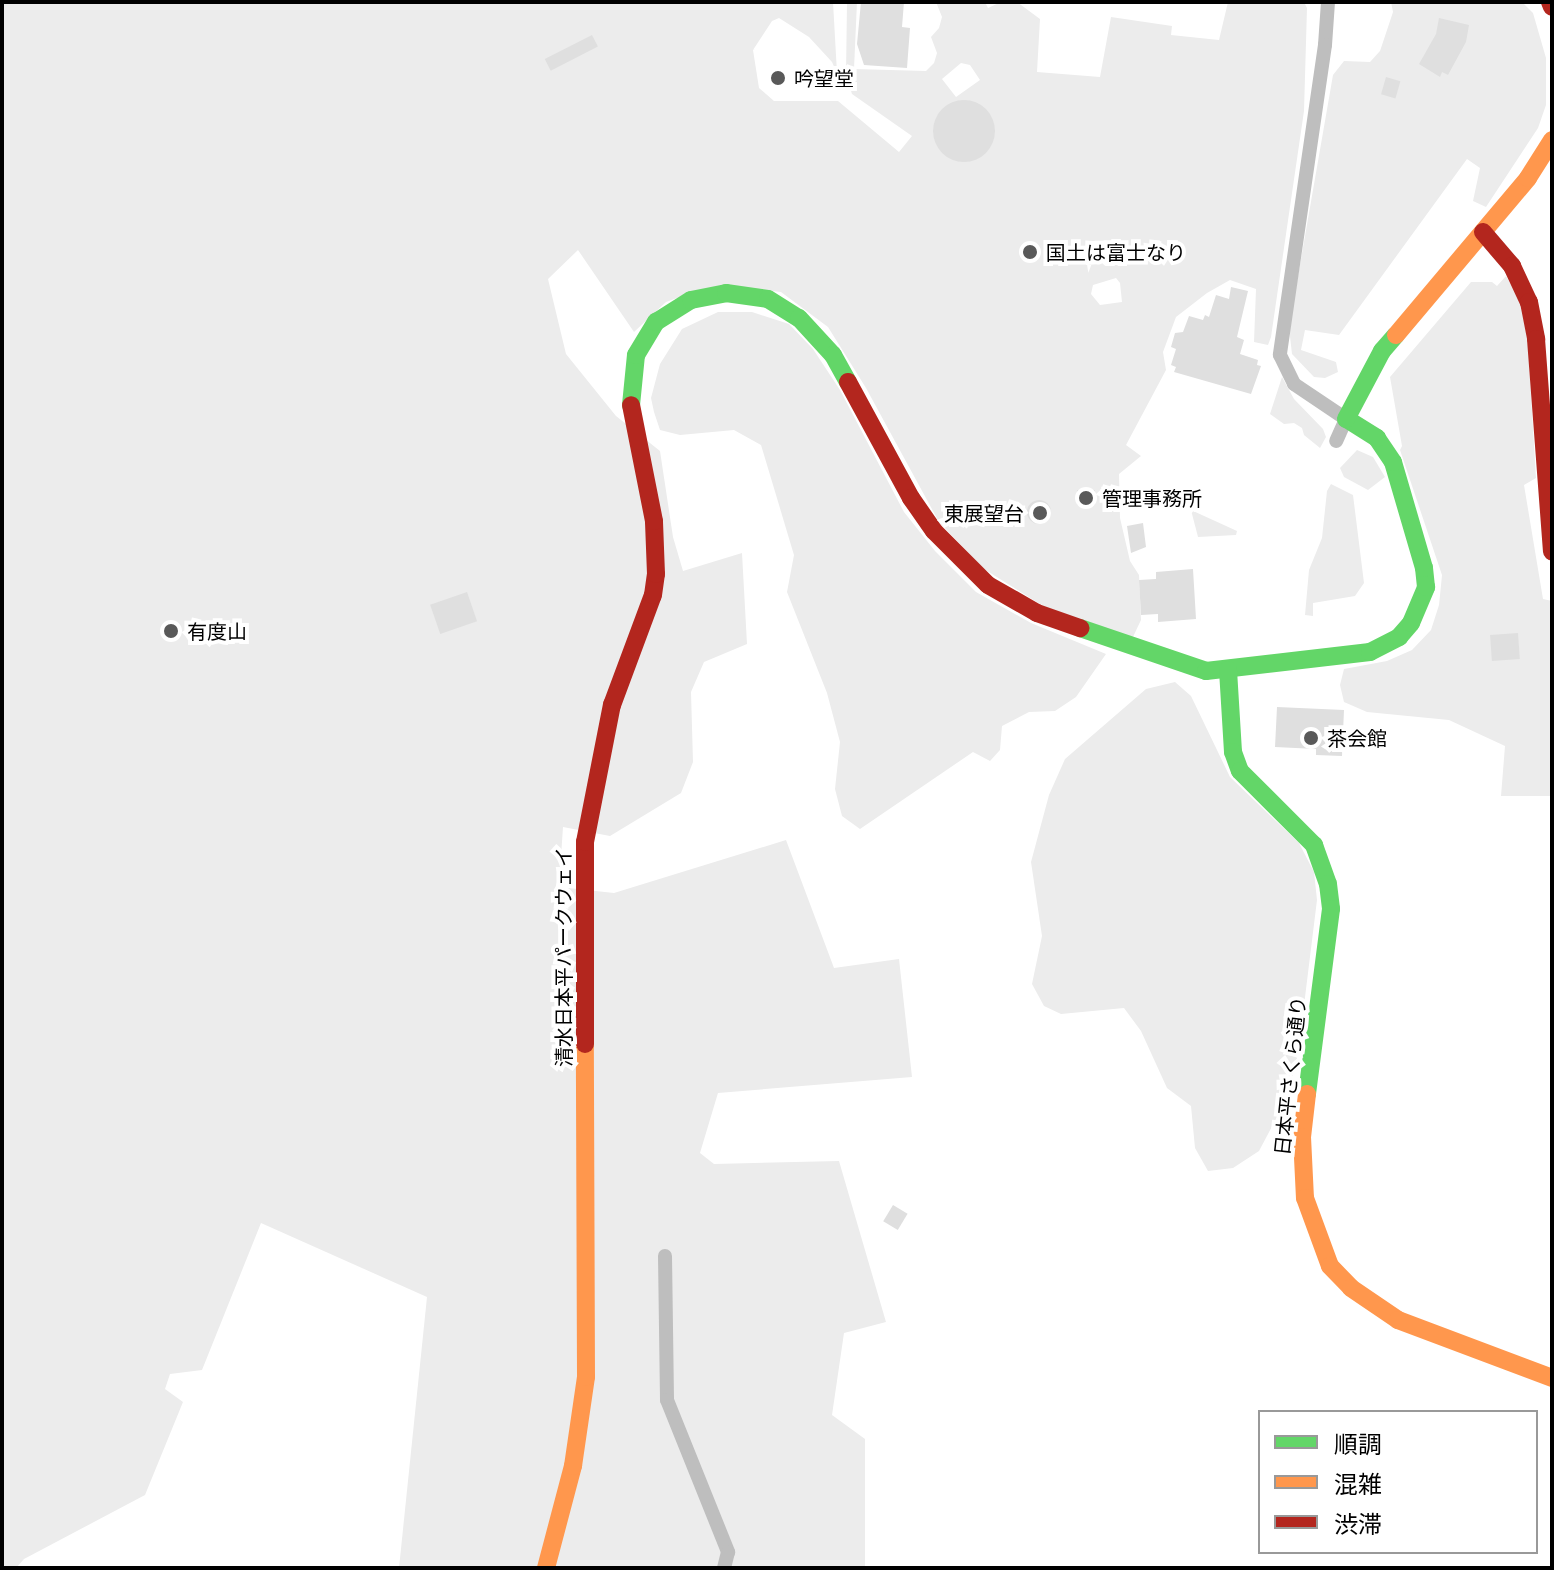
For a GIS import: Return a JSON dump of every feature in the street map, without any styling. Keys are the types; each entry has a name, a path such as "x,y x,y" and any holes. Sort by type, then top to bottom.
{"street":[{"path":"1228,670 1378,649 1399,637 1422,605 1426,587 1424,568 1393,462 1377,438 1294,384 1280,355 1325,45 1328,2"},
{"path":"1336,441 1382,351 1528,178 1552,140"},
{"path":"1483,232 1512,266 1529,302 1536,339 1552,551"},
{"name":"清水日本平パークウェイ","path":"546,1568 573,1466 586,1377 585,842 612,705 653,595 656,574 654,521 632,413 632,373 656,322 674,308 708,295 753,295 799,318 833,355 911,498 951,551 988,585 1037,613 1098,637 1187,667 1206,671 1228,670"},
{"name":"日本平さくら通り","path":"1228,670 1233,752 1240,771 1314,845 1328,884 1331,909 1302,1137 1305,1198 1319,1244 1330,1266 1351,1288 1398,1320 1552,1378"},
{"path":"665,1256 667,1400 728,1552 724,1568"}],"shaded area":[{"path":"2,2 833,2 837,73 832,62 809,37 779,18 772,21 753,50 759,88 774,101 838,101 899,152 912,136 852,94 846,75 847,2 857,2 854,69 926,71 934,63 937,53 931,37 939,28 942,17 936,2 985,2 988,8 1001,2 1017,2 1040,19 1037,72 1100,77 1111,17 1172,26 1171,35 1219,40 1228,2 1304,2 1307,8 1304,111 1268,345 1254,342 1256,289 1230,280 1207,293 1176,317 1163,352 1166,370 1126,445 1141,456 1119,474 1120,518 1130,561 1139,575 1141,620 1132,639 1043,606 984,569 939,522 866,388 828,327 781,292 747,288 694,292 666,302 634,332 578,250 548,279 566,354 616,416 660,451 673,537 683,571 742,553 747,644 704,662 691,692 693,762 681,793 610,836 563,827 559,887 614,893 786,840 834,968 899,959 912,1077 718,1093 700,1153 714,1164 839,1161 886,1322 844,1333 832,1415 865,1439 865,1568 399,1568 427,1297 261,1223 202,1370 170,1374 165,1389 183,1402 145,1495 24,1559 16,1568 2,1568","holes":["961,63 970,65 980,80 956,97 942,79","1116,278 1120,283 1122,302 1100,305 1091,294 1093,285"]},
{"path":"1391,2 1522,2 1533,13 1546,58 1546,105 1538,128 1486,207 1473,201 1480,168 1467,159 1339,335 1305,330 1301,350 1336,362 1338,372 1325,378 1314,377 1292,354 1289,328 1333,75 1344,61 1370,62 1380,51 1393,12"},
{"path":"1506,276 1521,304 1528,344 1536,478 1524,485 1543,599 1552,601 1550,796 1501,796 1505,746 1449,720 1367,712 1344,702 1340,685 1344,669 1387,661 1412,650 1431,630 1439,605 1442,575 1400,450 1402,446 1390,377 1471,282 1492,282 1497,286"},
{"path":"718,312 752,312 789,324 813,349 840,390 904,512 935,551 976,592 1031,623 1106,654 1076,697 1055,711 1029,712 1002,726 1000,750 990,761 973,752 860,829 842,816 835,789 840,742 827,693 787,592 794,555 761,445 734,430 680,435 660,430 654,412 651,398 660,364 682,329"},
{"path":"1282,377 1294,399 1323,429 1326,437 1320,448 1304,435 1302,428 1294,423 1284,424 1270,414"},
{"path":"1357,450 1373,457 1385,477 1368,490 1344,477 1340,468"},
{"path":"1331,484 1353,495 1364,583 1355,596 1313,603 1313,616 1305,615 1309,570 1322,538 1327,491"},
{"path":"1191,510 1237,531 1236,535 1198,537"},
{"path":"1175,682 1191,696 1230,777 1299,843 1314,872 1317,900 1298,1054 1287,1098 1259,1151 1233,1168 1208,1171 1195,1148 1191,1106 1167,1088 1141,1031 1124,1008 1061,1014 1044,1006 1032,984 1042,936 1031,862 1049,795 1065,759 1146,689"}],"building":[{"path":"861,2 904,2 902,27 910,28 907,68 864,65 857,44"},
{"path":"1439,18 1469,25 1466,42 1448,75 1442,72 1440,77 1419,64 1436,34"},
{"path":"592,35 598,47 551,71 545,59"},
{"path":"1386,77 1400,81 1395,98 1381,94"},
{"path":"958,100 970,100 986,109 993,119 993,143 986,153 970,162 958,162 938,148 933,137 933,125 947,105"},
{"path":"1231,287 1248,291 1237,337 1244,340 1240,354 1258,360 1257,365 1261,366 1251,394 1174,372 1176,367 1171,365 1176,349 1171,347 1175,333 1183,332 1189,316 1203,320 1205,315 1209,317 1216,295 1229,299"},
{"name":"管理事務所","path":"1077,490 1095,490 1095,505 1077,505"},
{"path":"1039,500 1047,504 1051,512 1047,520 1039,524 1031,520 1027,512 1031,504"},
{"path":"1143,523 1146,547 1131,553 1127,526"},
{"path":"1193,569 1196,619 1158,622 1158,614 1141,615 1139,580 1156,579 1156,572"},
{"path":"467,592 477,621 440,634 430,605"},
{"path":"1518,633 1520,659 1492,661 1490,635"},
{"name":"茶会館","path":"1277,707 1344,710 1342,756 1316,755 1316,749 1275,747"},
{"path":"893,1205 908,1214 898,1230 883,1221"}],"traffic: fast":[{"path":"631,405 636,355 656,322 691,300 726,293 768,299 799,318 833,355 848,382"},
{"path":"1080,628 1206,671 1370,652 1399,637 1411,623 1426,587 1424,568 1393,462 1377,438 1346,419 1382,351 1396,335"},
{"path":"1228,670 1233,752 1240,771 1314,845 1328,884 1331,909 1307,1094"}],"traffic: slow":[{"path":"1396,335 1528,178 1552,140"},
{"path":"546,1568 573,1466 586,1377 585,1044"},
{"path":"1307,1094 1302,1137 1305,1198 1330,1266 1351,1288 1398,1320 1552,1378"}],"traffic: jam":[{"path":"1550,2 1552,7"},
{"path":"1483,232 1512,266 1529,302 1536,339 1552,551"},
{"path":"848,382 911,498 934,531 988,585 1037,613 1080,628"},
{"path":"585,1044 585,842 612,705 653,595 656,574 654,521 631,405"}],"place":[{"name":"吟望堂","path":"778,78"},
{"name":"国土は富士なり","path":"1030,252"},
{"name":"管理事務所","path":"1086,498"},
{"name":"東展望台","path":"1040,513"},
{"name":"有度山","path":"171,631"},
{"name":"茶会館","path":"1311,738"}]}
